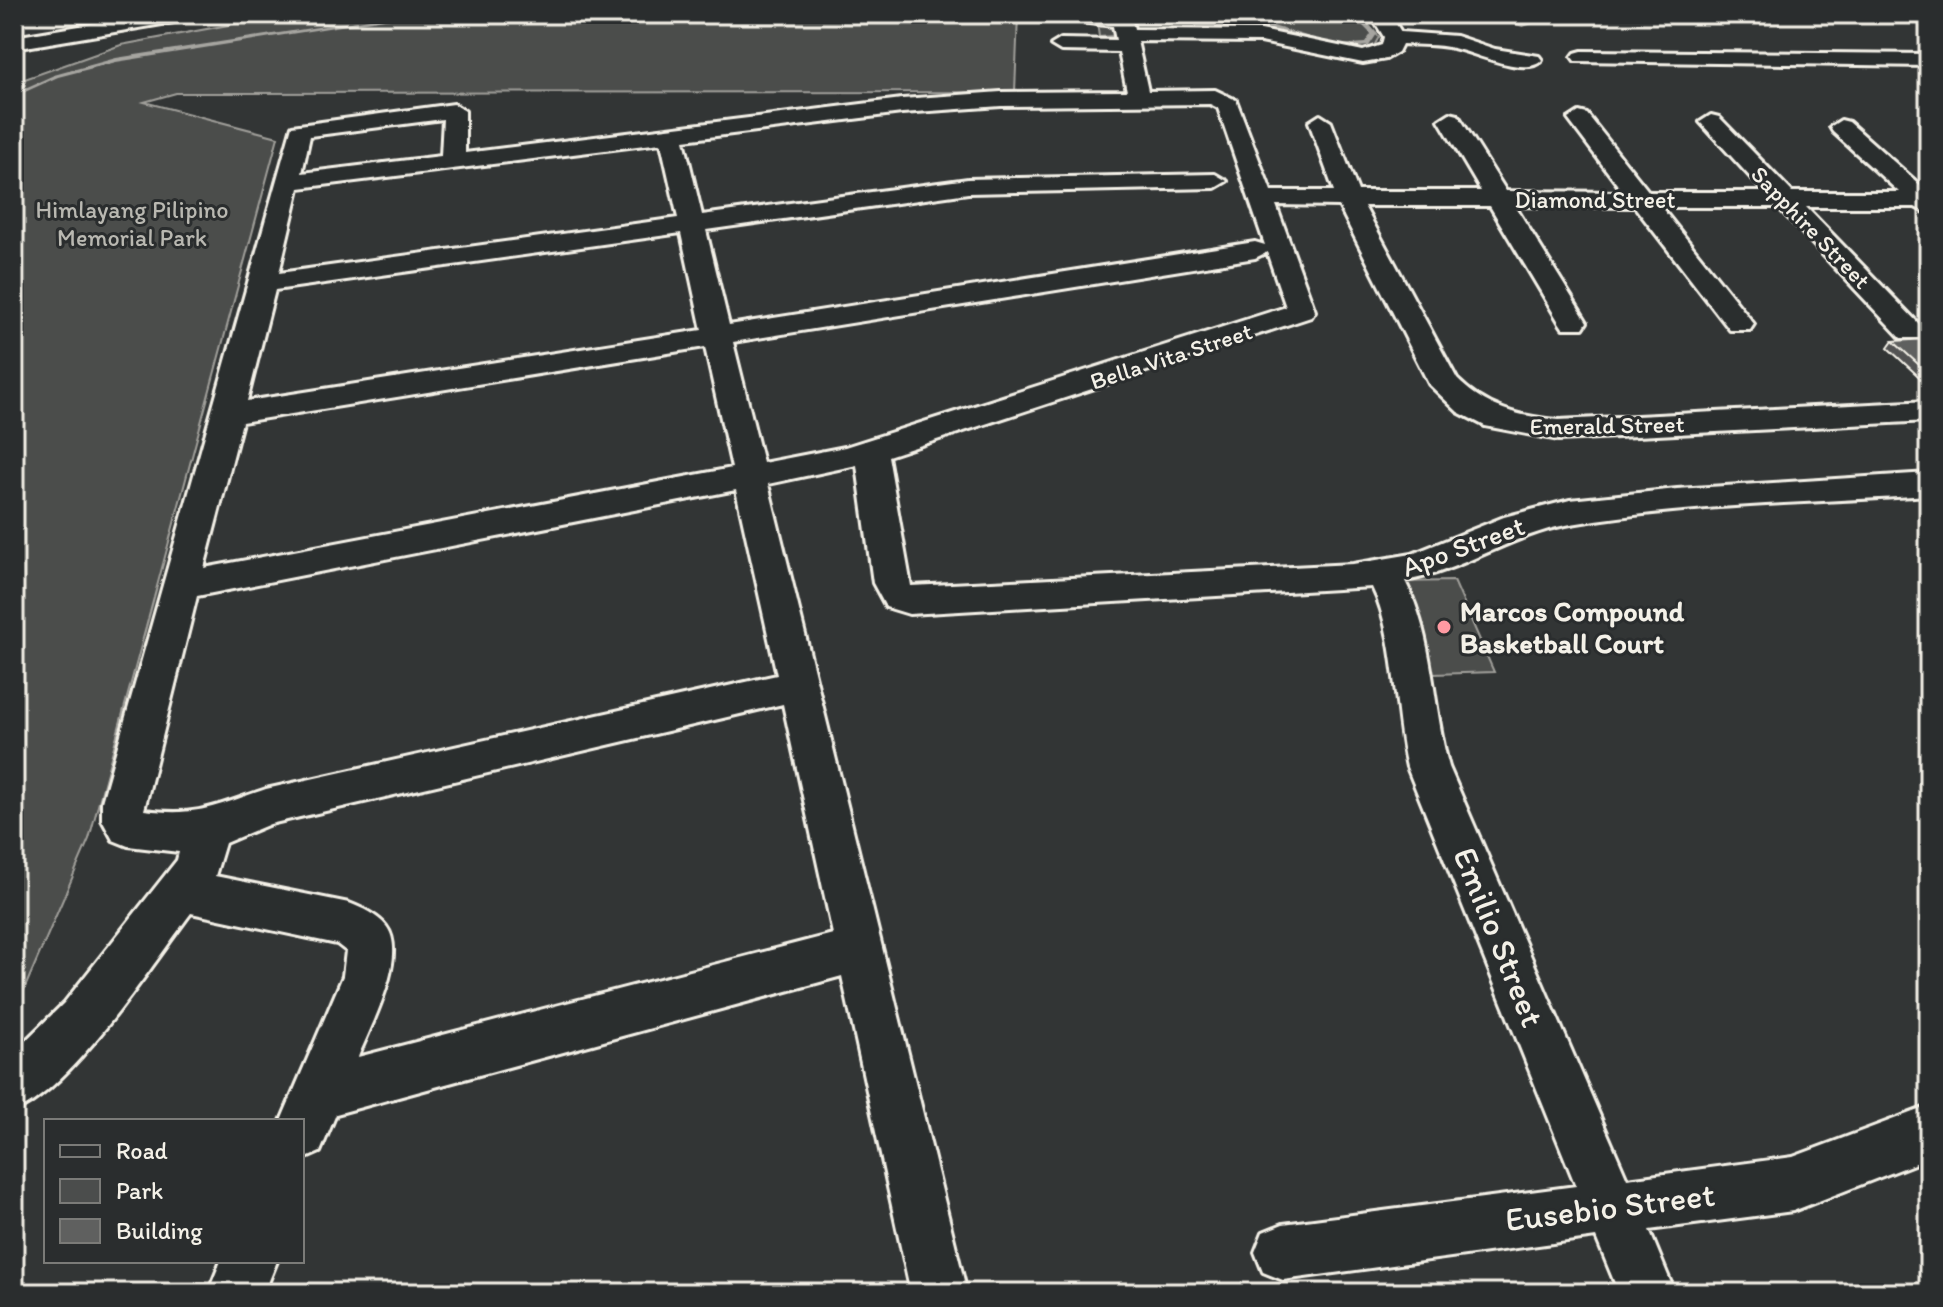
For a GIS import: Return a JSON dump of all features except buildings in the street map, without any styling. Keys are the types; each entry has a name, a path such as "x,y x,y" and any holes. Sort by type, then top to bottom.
{"street":[{"path":"14,43 186,14"},
{"path":"1073,15 1126,29 1261,36 1363,57 1379,55 1391,48 1394,37 1380,14"},
{"path":"1061,45 1126,29"},
{"path":"288,182 954,101 1132,97 1126,29"},
{"path":"1394,37 1456,42 1492,55 1532,60"},
{"path":"1582,57 1929,60"},
{"name":"Bella Vita Street","path":"871,452 1297,314 1302,308 1226,101 1215,97 1132,97"},
{"path":"453,162 454,111 300,131 266,283 179,586 122,811 128,827 145,831 206,831 266,807 799,685"},
{"path":"1553,119 1590,119 1642,199 1740,324"},
{"path":"1422,120 1462,120 1498,199 1573,322"},
{"name":"Emerald Street","path":"1320,122 1349,199 1444,384 1458,400 1479,414 1525,428 1559,430 1929,411"},
{"name":"Sapphire Street","path":"1739,122 1700,122 1785,199 1911,332"},
{"path":"1841,127 1926,202"},
{"path":"671,135 939,1293"},
{"path":"266,283 991,184 1215,181"},
{"name":"Diamond Street","path":"1262,198 1926,202"},
{"path":"229,414 1255,250"},
{"path":"179,586 871,452"},
{"name":"Apo Street","path":"871,452 891,583 899,597 924,600 1383,574 1418,566 1516,525 1570,512 1741,495 1929,484"},
{"name":"Emilio Street","path":"1383,574 1401,609 1417,724 1428,767 1647,1293"},
{"path":"14,1087 81,1020 181,890 197,868 206,831"},
{"path":"181,890 349,925 370,942 367,976 310,1114"},
{"path":"310,1114 859,949"},
{"name":"Eusebio Street","path":"1283,1252 1793,1184 1927,1139"},
{"path":"236,1293 248,1263"}],"green space":[{"name":"Himlayang Pilipino Memorial Park","path":"287,14 1037,14 1018,15 1015,92 176,93 144,102 278,137 89,839 14,1013 14,79 25,79 121,45"},
{"path":"1096,14 1359,14 1379,37 1374,46 1362,50 1243,26 1196,26 1191,31 1099,37"},
{"name":"Marcos Compound Basketball Court","path":"1454,581 1494,672 1433,674 1397,582"}],"waterway":[{"path":"14,95 56,76 116,60 413,14"},
{"path":"894,14 955,18 963,14"},
{"path":"1226,14 1337,47 1367,45 1374,34 1354,14"},
{"path":"1479,14 1523,25 1560,14"},
{"path":"1851,14 1866,14"}],"place":[{"name":"Marcos Compound Basketball Court","path":"1444,627"}]}
